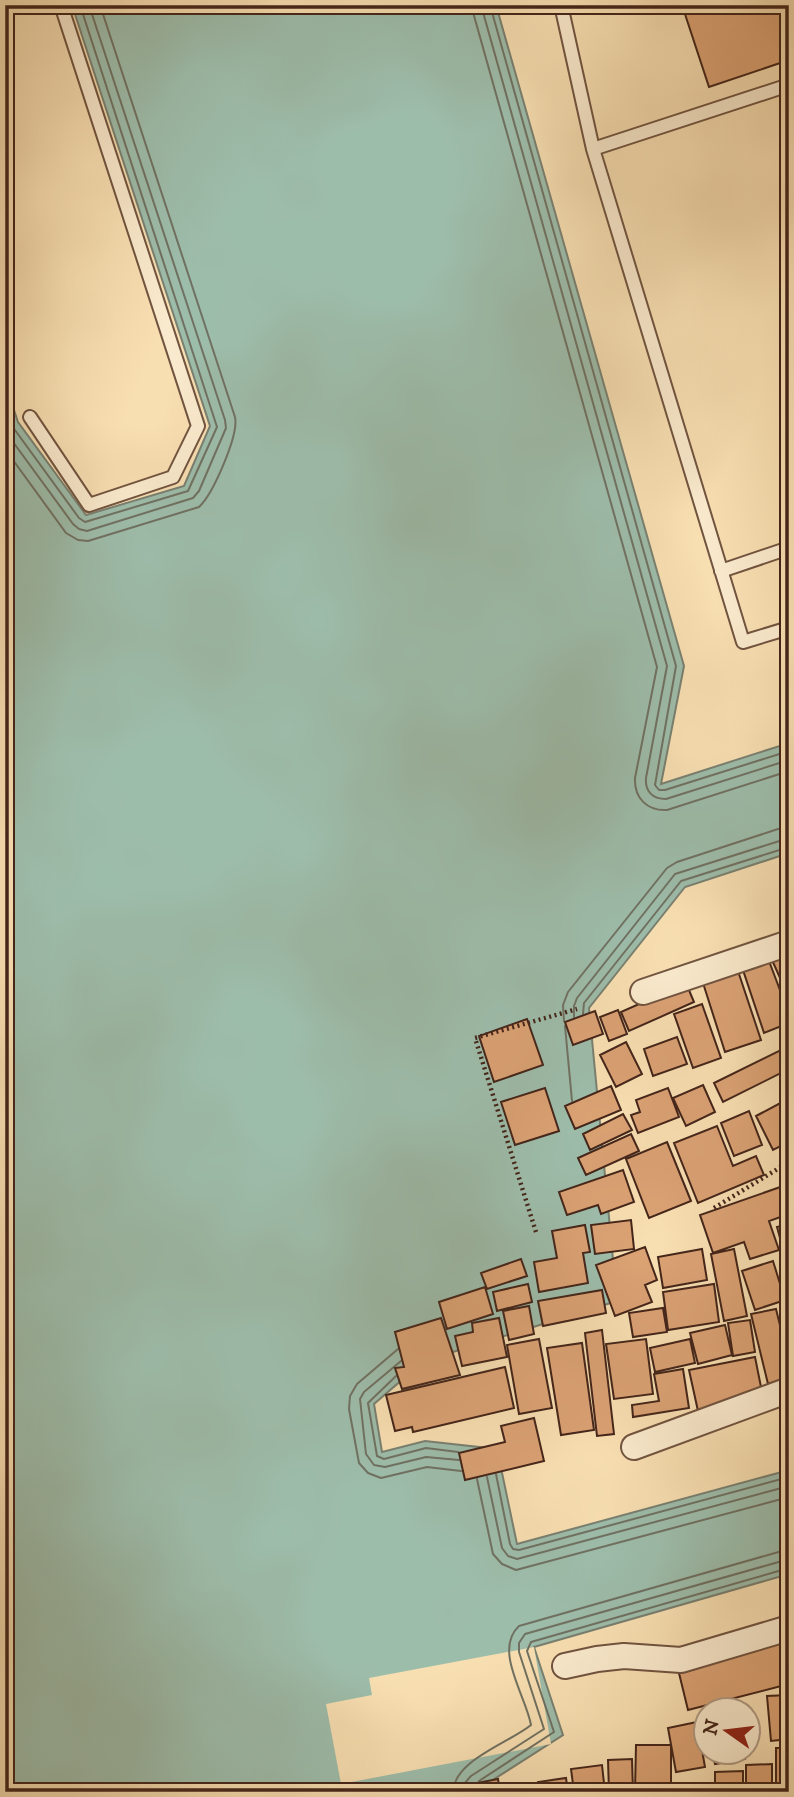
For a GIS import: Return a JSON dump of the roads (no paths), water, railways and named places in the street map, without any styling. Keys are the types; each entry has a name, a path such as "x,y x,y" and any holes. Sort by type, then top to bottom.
{"street":[{"path":"643,992 789,943"},
{"path":"634,1447 789,1390"},
{"path":"565,1666 624,1656 681,1660 789,1628"}],"lane":[{"path":"30,417 89,505 173,477 198,426 61,5"},
{"path":"561,5 593,149 743,642 789,628"},
{"path":"593,149 789,85"},
{"path":"721,571 789,548"}],"water":[{"path":"72,5 496,5 684,666 661,784 789,743 789,853 685,887 589,1008 617,1301 424,1361 374,1404 382,1452 425,1441 497,1449 517,1544 789,1470 789,1574 534,1647 563,1735 474,1792 5,1792 5,383 18,422 86,515 184,486 210,426"}]}
